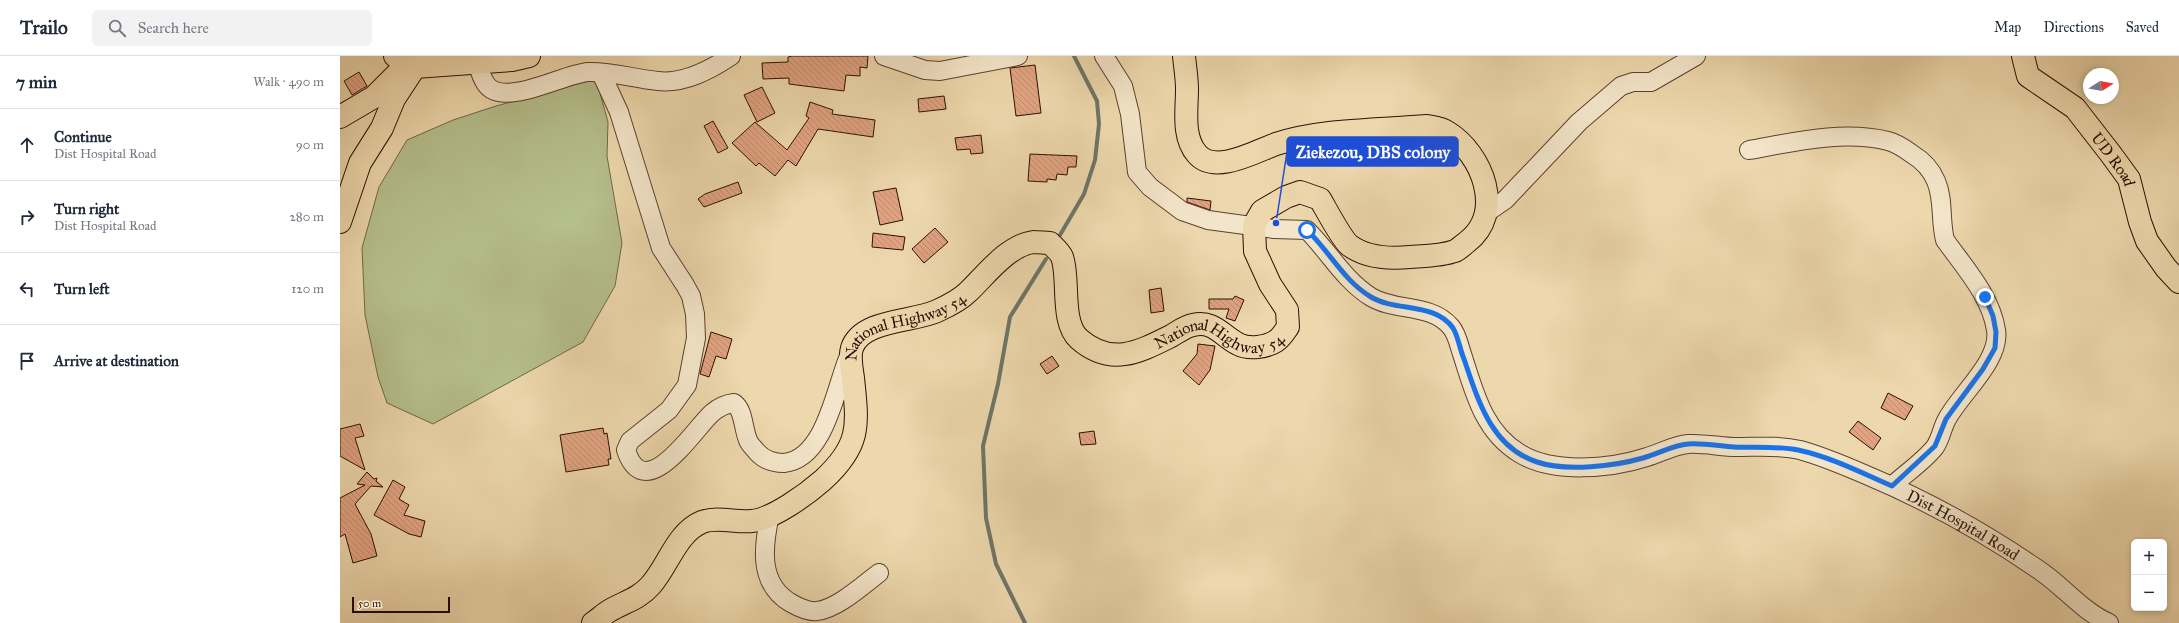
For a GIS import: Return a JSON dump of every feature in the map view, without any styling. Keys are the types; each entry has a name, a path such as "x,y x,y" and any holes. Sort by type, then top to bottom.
{"main road":[{"path":"340,117 374,97 406,62 477,62 512,60 529,56"},
{"path":"1184,56 1187,88 1186,121 1189,140 1197,155 1210,162 1228,162 1304,136 1427,126 1447,131 1465,148 1478,166 1488,190 1486,213 1476,235 1456,250 1439,254 1395,258 1366,254 1348,244 1320,199 1300,192 1286,197 1262,211 1254,225"},
{"name":"UD Road","path":"2023,56 2028,76 2075,108 2129,179 2146,241 2166,268 2179,282"},
{"path":"340,222 360,163 382,128 394,99 406,62"},
{"name":"National Highway 54","path":"593,623 609,611 637,598 650,587 662,572 688,530 703,522 717,519 754,521 803,496 839,464 849,448 856,430 852,349 860,336 887,324 936,312 967,293 1001,259 1033,242 1050,243 1061,256 1065,273 1065,291 1070,321 1078,338 1090,347 1106,353 1131,354 1192,325 1207,324 1222,331 1239,345 1259,348 1277,341 1288,327 1287,310 1270,284 1255,251 1254,225"}],"street":[{"path":"477,62 484,81 491,89 503,92 525,90 588,72 659,81 677,81 701,73 731,56"},
{"path":"884,56 925,70 940,71 1018,56"},
{"name":"Dist Hospital Road","path":"1104,56 1123,86 1130,114 1134,159 1137,172 1150,187 1182,211 1208,220 1254,225 1274,229 1307,230 1352,282 1372,297 1390,304 1429,312 1443,318 1454,329 1478,402 1490,426 1503,441 1519,453 1538,462 1602,467 1644,458 1686,444 1736,447 1765,446 1799,450 1836,462 1892,486 2009,549 2045,574 2081,604 2109,623"},
{"path":"1486,213 1505,200 1579,122 1621,86 1633,82 1651,82 1696,56"},
{"path":"601,73 619,112 661,248 686,285 691,296 695,314 696,338 687,384 669,410 630,441 626,450 629,459 638,468 648,471 658,468 670,461 712,413 721,406 734,403 738,406 748,441 758,453 767,460 777,463 788,462 798,457 813,445 821,432 828,419 852,349"},
{"path":"1749,150 1811,139 1864,137 1884,140 1899,145 1928,166 1936,180 1940,194 1942,230 1945,240 1985,297 1995,324 1995,348 1983,369 1946,419 1935,446 1892,486"},
{"path":"770,514 764,541 765,566 771,584 784,598 798,607 816,612 832,607 879,573"}],"green space":[{"path":"596,79 608,122 607,156 622,243 615,286 583,342 433,424 387,403 378,377 365,315 362,248 379,187 407,140 453,120 496,106"}],"building":[{"path":"868,56 867,68 860,67 860,76 846,75 844,91 789,84 789,78 763,79 762,63 788,62 788,57"},
{"path":"1035,65 1041,113 1016,116 1010,68"},
{"path":"359,72 367,86 352,95 344,81"},
{"path":"762,87 775,113 757,122 744,95"},
{"path":"944,96 946,109 919,112 918,99"},
{"path":"810,102 833,110 832,114 875,120 873,137 818,129 796,166 788,160 775,176 759,163 756,166 732,143 755,122 787,150 809,118 806,116"},
{"path":"713,121 728,148 718,153 704,126"},
{"path":"981,135 983,153 971,154 970,149 957,150 955,138"},
{"path":"1030,154 1077,156 1076,167 1068,167 1067,175 1057,174 1056,180 1047,179 1047,182 1028,181"},
{"path":"738,182 742,193 704,207 698,199 705,194"},
{"path":"896,188 903,220 880,225 873,192"},
{"path":"1187,198 1211,201 1210,210 1187,202"},
{"path":"935,228 948,242 924,263 912,249"},
{"path":"873,233 905,237 903,250 872,247"},
{"path":"1161,288 1164,311 1151,313 1149,290"},
{"path":"1235,296 1244,300 1235,321 1226,318 1229,309 1209,309 1209,299 1233,299"},
{"path":"711,332 732,339 726,359 716,356 709,377 700,374"},
{"path":"1198,344 1215,346 1210,370 1199,385 1183,371 1197,354"},
{"path":"1052,356 1059,366 1047,374 1040,364"},
{"path":"1888,393 1913,406 1905,420 1881,408"},
{"path":"1858,421 1881,438 1873,450 1849,432"},
{"path":"360,424 364,436 355,438 365,470 340,456 340,429"},
{"path":"603,428 604,434 607,433 611,459 608,459 609,465 566,472 560,435"},
{"path":"1094,431 1096,444 1081,445 1079,433"},
{"path":"367,472 374,479 377,478 376,481 383,487 371,486 355,504 371,534 377,556 353,563 345,534 340,537 340,498 365,485 357,484"},
{"path":"393,480 405,487 399,499 409,505 404,515 425,521 421,537 409,534 374,515"}],"waterway":[{"path":"1060,235 1084,194 1095,160 1099,124 1097,101 1074,56"},
{"path":"1025,623 996,564 986,518 983,446 998,384 1010,317 1046,259"}],"place":[{"name":"Ziekezou, DBS colony","path":"1276,223"}],"route":[{"path":"1307,230 1319,242 1333,262 1352,282 1372,297 1390,304 1429,312 1443,318 1454,329 1478,402 1490,426 1503,441 1519,453 1538,462 1560,465 1602,467 1644,458 1686,444 1736,447 1765,446 1799,450 1836,462 1892,486 1925,457 1935,446 1941,435 1946,419 1963,394 1983,369 1995,348 1996,332 1993,316 1985,297"}]}
